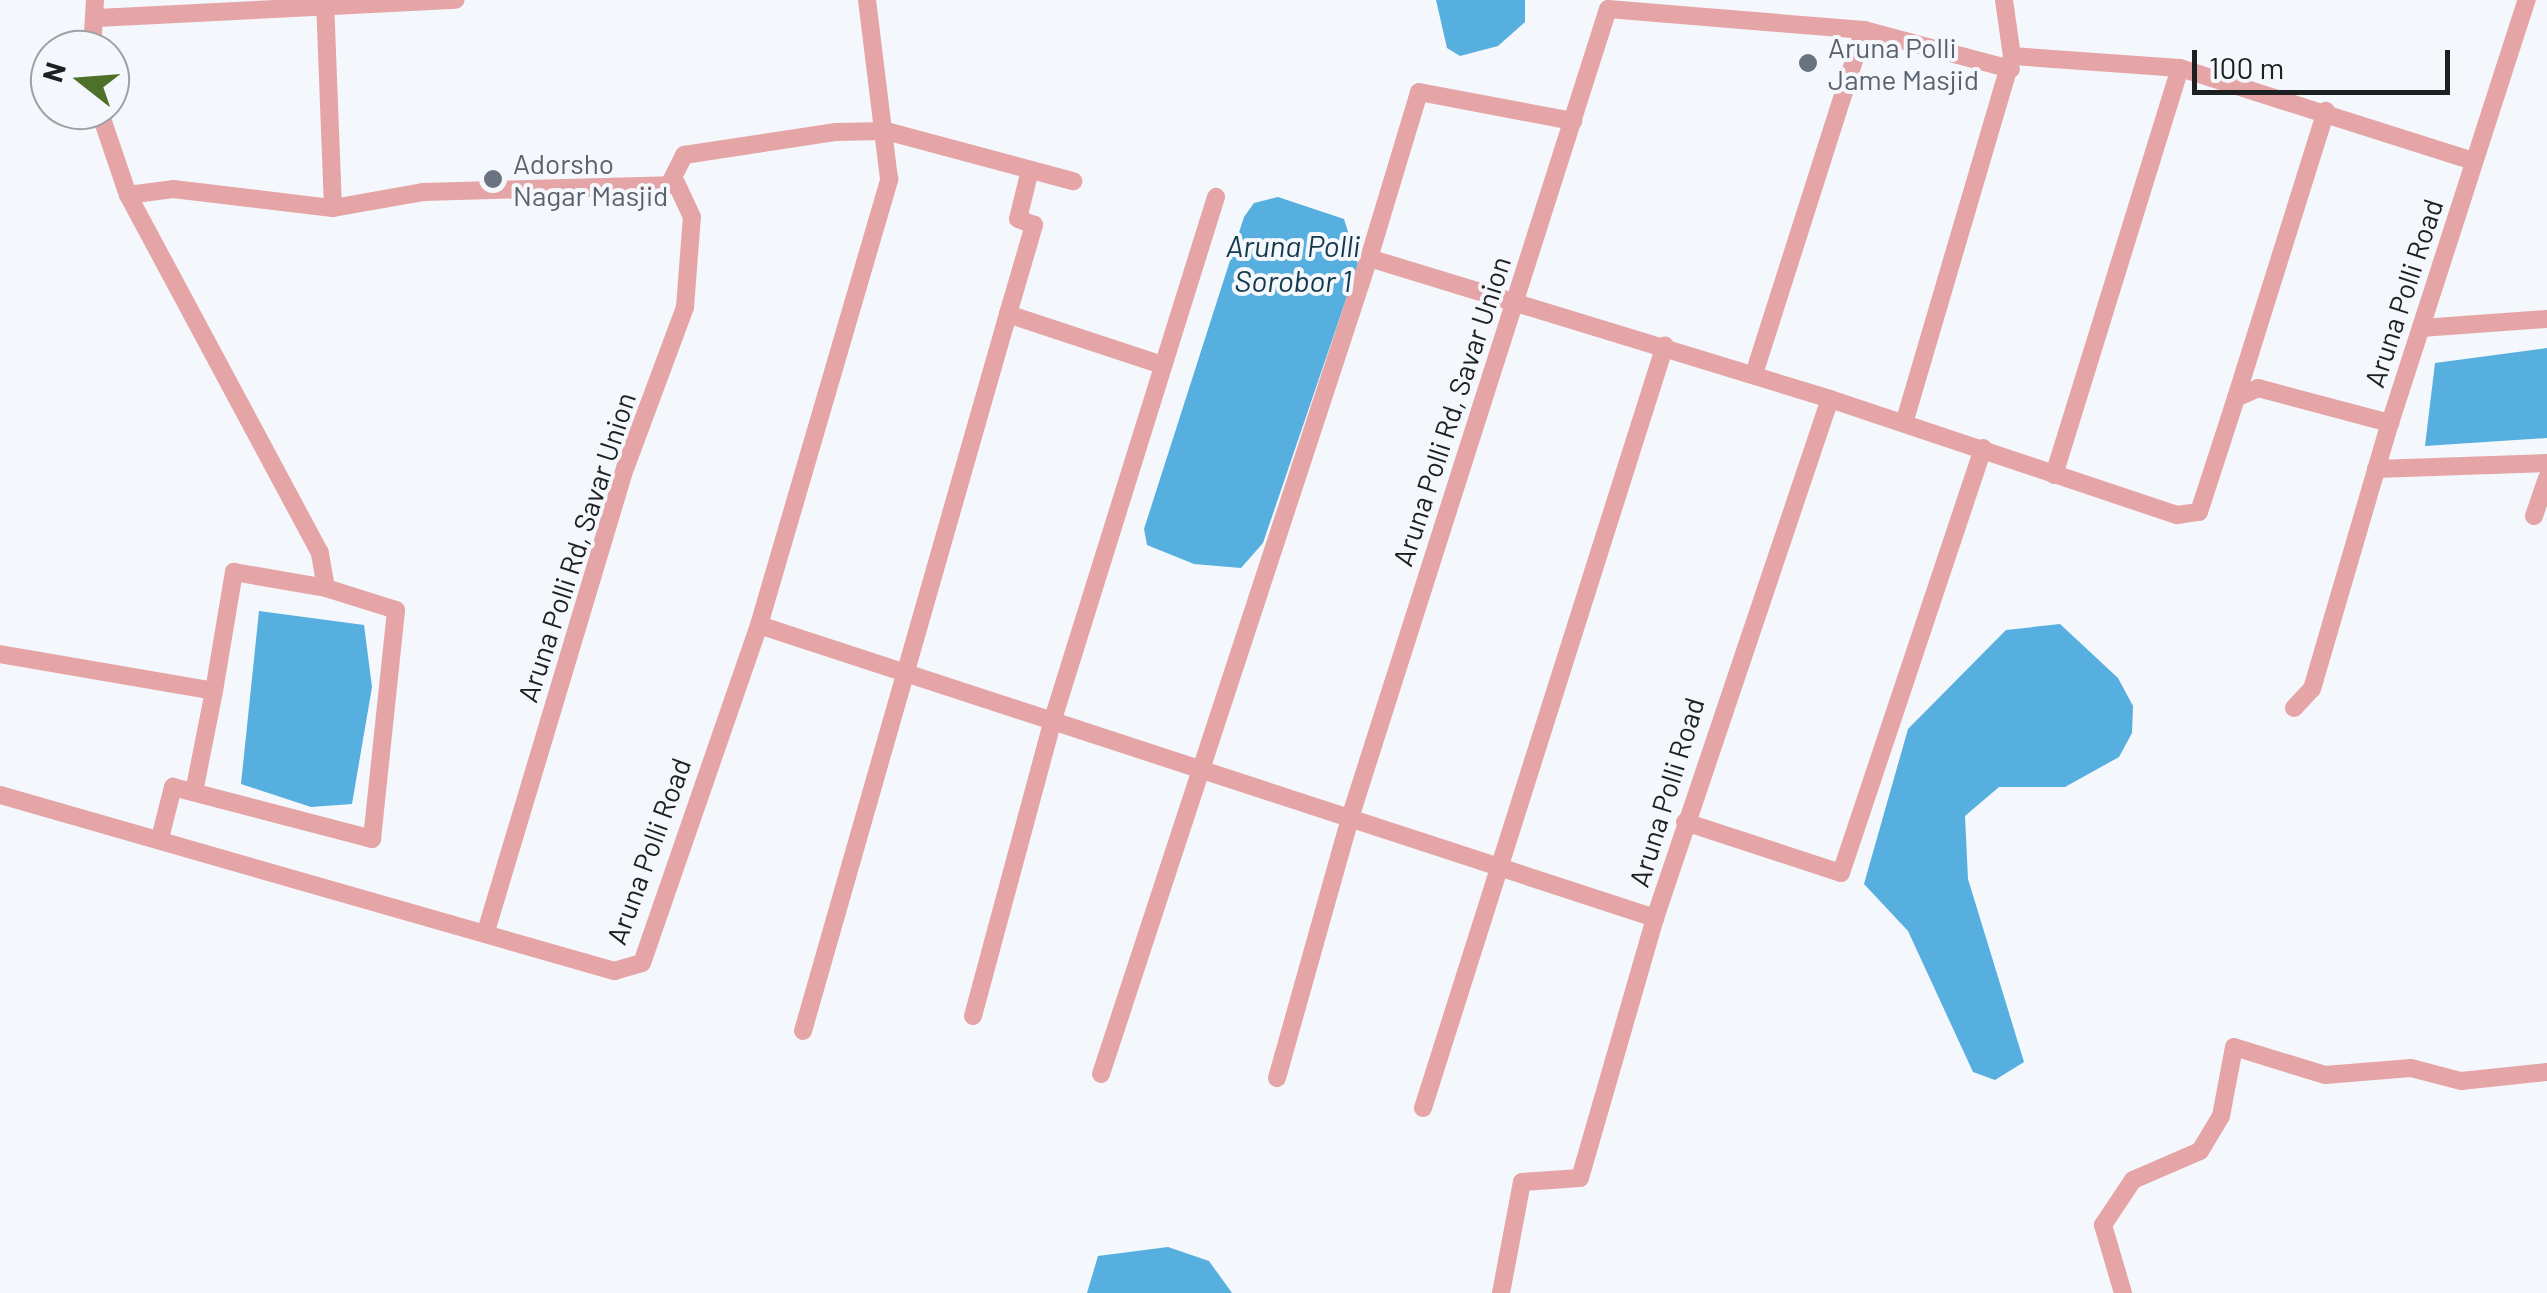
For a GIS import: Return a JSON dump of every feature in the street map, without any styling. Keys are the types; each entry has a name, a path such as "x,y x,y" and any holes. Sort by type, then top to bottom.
{"street":[{"path":"96,9 456,0"},
{"path":"759,625 889,179 886,131 866,0"},
{"path":"1905,420 2012,62 2004,0"},
{"name":"Aruna Polli Road","path":"2236,398 2258,388 2390,423 2527,0"},
{"path":"325,3 333,208"},
{"name":"Aruna Polli Rd, Savar Union","path":"1277,1078 1349,821 1608,9 1864,30"},
{"path":"1754,374 1864,30 2012,62 2180,68 2474,161"},
{"path":"2054,475 2180,68"},
{"path":"1101,1074 1420,92 1572,121"},
{"path":"1369,258 1665,344 1905,420 2176,515 2199,512 2326,112"},
{"path":"106,130 128,194 320,552 326,588"},
{"path":"128,194 173,190 333,208 423,192 676,182 684,155 886,131 1073,181"},
{"path":"803,1030 899,673 1034,225 1018,219 1030,170"},
{"name":"Aruna Polli Rd, Savar Union","path":"487,928 626,466 685,307 692,218 676,182"},
{"path":"973,1016 1054,719 1216,197"},
{"path":"1008,314 1162,365"},
{"path":"2420,328 2547,319"},
{"path":"1423,1108 1665,344"},
{"name":"Aruna Polli Road","path":"0,795 487,928 614,971 642,963 759,625 1655,918 1830,399"},
{"path":"2294,708 2312,688 2390,423"},
{"path":"1685,822 1841,873 1983,448"},
{"path":"2376,469 2547,463"},
{"path":"2534,516 2547,478"},
{"path":"160,838 172,786 194,792 372,839 396,610 326,588 234,572 194,792"},
{"path":"0,654 214,691"},
{"path":"1500,1293 1522,1182 1580,1178 1655,918"},
{"path":"2123,1293 2103,1224 2133,1180 2200,1152 2221,1116 2234,1047 2324,1075 2411,1068 2460,1081 2547,1072"}],"water":[{"path":"1436,0 1525,0 1525,22 1498,46 1460,56 1447,48"},
{"name":"Aruna Polli Sorobor 1","path":"1278,197 1344,219 1358,264 1263,543 1241,568 1194,564 1147,545 1144,529 1244,217 1254,203"},
{"path":"2547,348 2547,438 2425,446 2435,363"},
{"path":"259,611 364,625 372,687 352,804 311,807 241,784"},
{"path":"2060,624 2118,678 2133,706 2132,733 2119,757 2065,787 1999,787 1965,816 1968,879 2024,1062 1995,1080 1973,1072 1908,931 1864,884 1908,729 2006,630"},
{"path":"1168,1247 1209,1261 1232,1293 1087,1293 1098,1256"}],"place":[{"name":"Aruna Polli Jame Masjid","path":"1808,63"},
{"name":"Adorsho Nagar Masjid","path":"493,179"}]}
